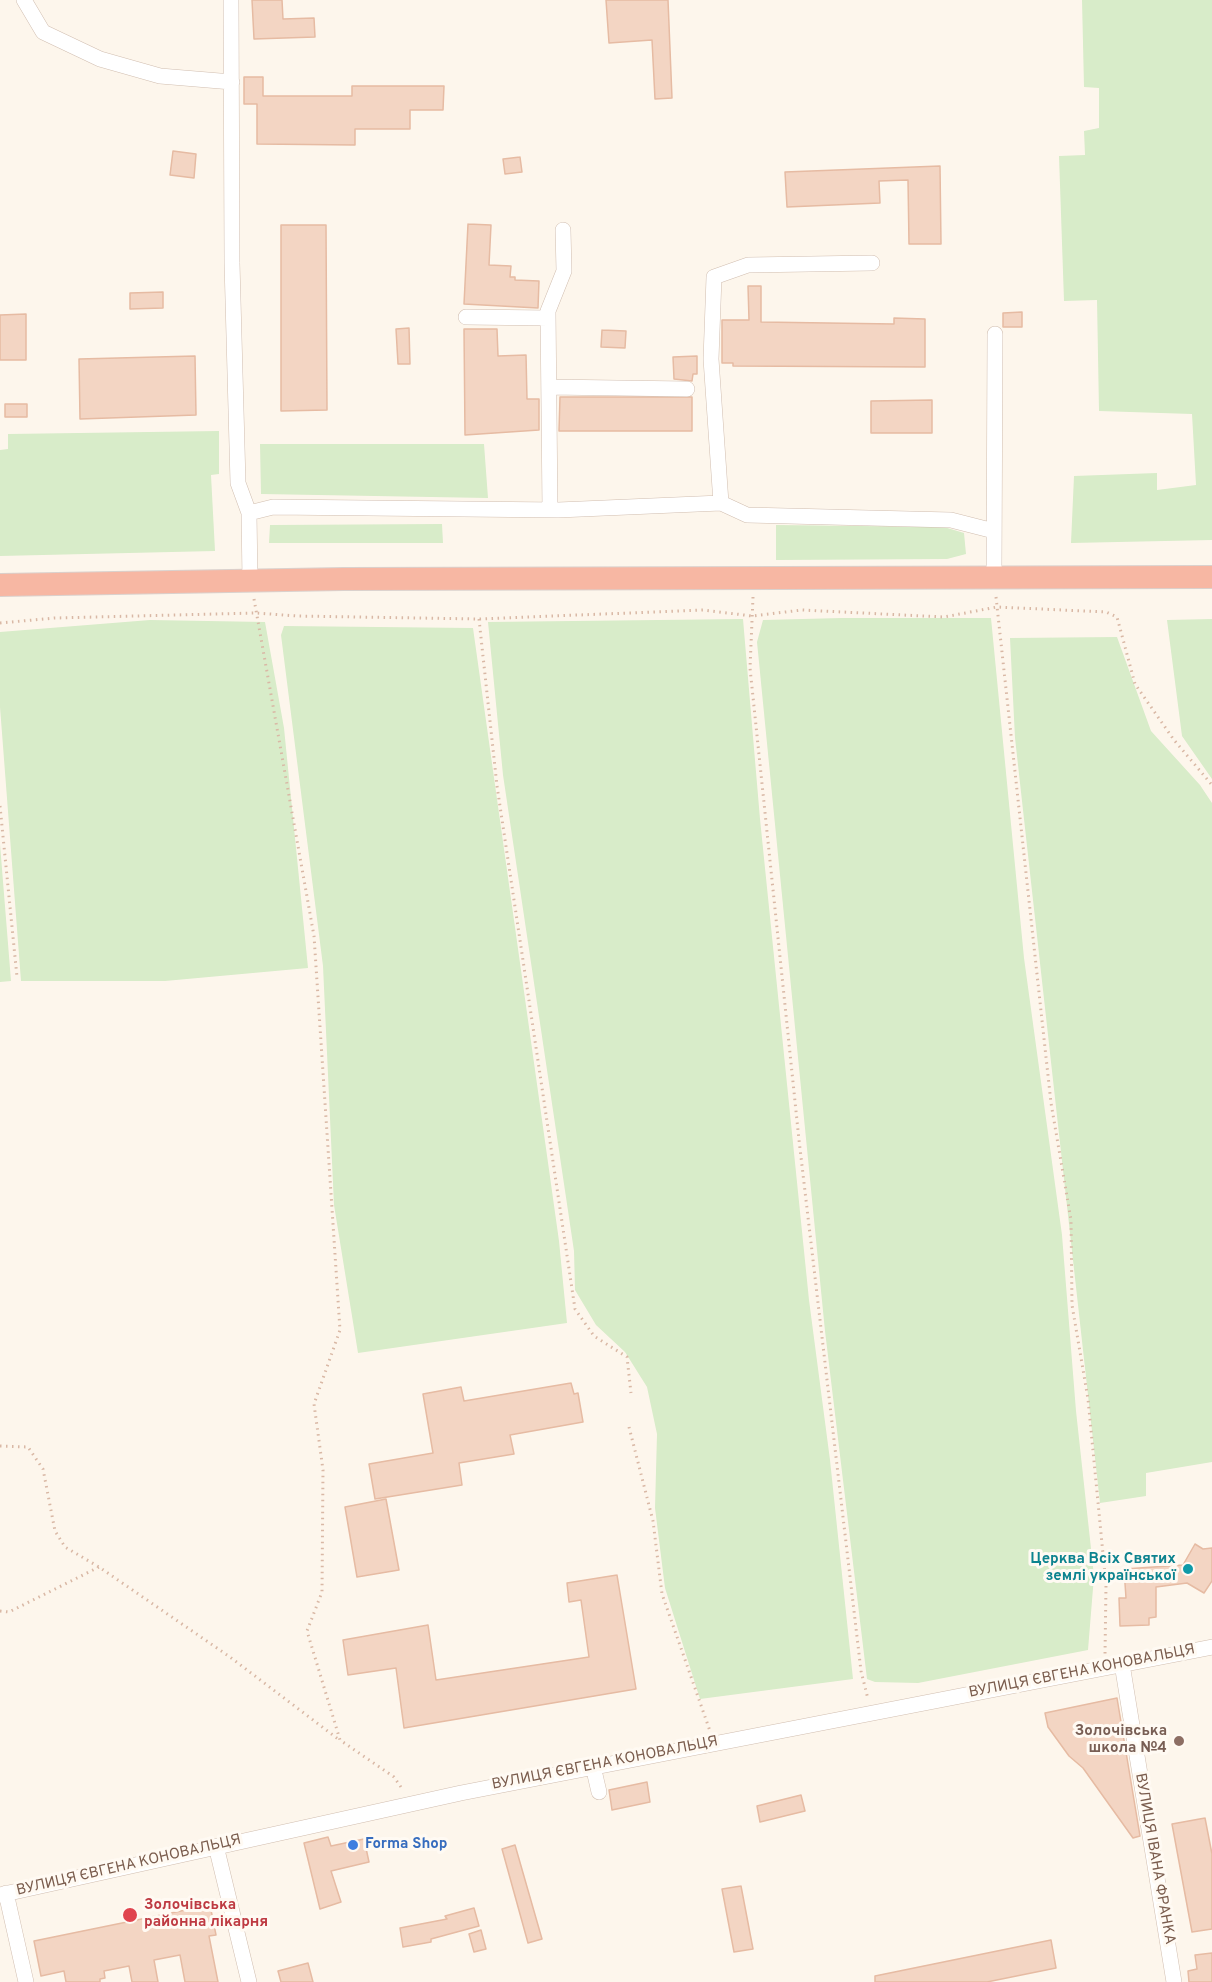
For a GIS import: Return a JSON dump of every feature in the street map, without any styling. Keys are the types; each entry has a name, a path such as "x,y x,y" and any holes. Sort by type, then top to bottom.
{"highway":[{"path":"0,585 250,580 1212,577"}],"street":[{"path":"24,0 43,32 100,59 160,76 232,82"},
{"path":"231,0 232,263 238,483 249,513 250,580"},
{"path":"550,510 548,311 564,271 563,230"},
{"path":"721,503 711,359 714,277 747,265 872,263"},
{"path":"466,317 548,318"},
{"path":"994,576 995,334"},
{"path":"549,387 687,388"},
{"path":"249,513 273,507 550,510 721,503 747,515 951,520 994,531"},
{"name":"ВУЛИЦЯ ЄВГЕНА КОНОВАЛЬЦЯ","path":"3,1894 593,1766 1212,1647"},
{"name":"ВУЛИЦЯ ІВАНА ФРАНКА","path":"1122,1664 1174,1982"},
{"path":"593,1766 599,1792"},
{"path":"216,1846 249,1982"},
{"path":"3,1894 26,1982"}],"path":[{"path":"994,576 1051,1103 1071,1220 1072,1305 1088,1399 1106,1585 1104,1668"},
{"path":"753,577 750,668 798,1128 861,1671 872,1712"},
{"path":"250,580 314,936 340,1330 314,1404 323,1470 322,1592 307,1631 340,1740"},
{"path":"0,624 54,618 256,613 297,616 479,619 703,610 752,616 802,610 944,617 997,607 1106,612 1117,617 1135,684 1174,740 1212,785"},
{"path":"479,619 496,786 575,1309 594,1336 627,1358 631,1393"},
{"path":"0,806 17,977"},
{"path":"629,1427 653,1521 662,1594 713,1742"},
{"path":"0,1446 28,1447 43,1469 55,1531 65,1547 99,1567 230,1656 340,1740 394,1777 414,1803"},
{"path":"0,1611 9,1612 99,1567"}],"green space":[{"path":"1082,0 1212,0 1212,540 1071,543 1074,476 1157,473 1157,490 1196,485 1192,414 1099,411 1097,300 1064,301 1059,156 1085,155 1084,131 1099,128 1099,88 1084,87"},
{"path":"219,431 219,474 211,475 215,551 0,556 0,450 8,449 8,434"},
{"path":"260,444 484,444 488,498 261,494"},
{"path":"442,524 443,543 269,543 270,525"},
{"path":"776,525 944,527 964,533 966,554 947,559 776,560"},
{"path":"991,618 1024,958 1062,1235 1076,1411 1094,1576 1088,1650 918,1683 875,1682 867,1679 825,1331 757,642 763,620"},
{"path":"743,619 760,819 809,1300 830,1460 853,1679 700,1699 665,1588 655,1508 657,1434 647,1387 625,1352 596,1325 575,1290 574,1251 503,775 488,622"},
{"path":"1212,619 1212,779 1182,736 1167,620"},
{"path":"150,620 265,622 284,728 308,968 165,981 21,981 0,707 0,632"},
{"path":"284,626 473,628 559,1241 567,1323 358,1353 334,1205 323,966 281,635"},
{"path":"1117,637 1151,731 1200,785 1212,803 1212,1462 1146,1473 1146,1496 1100,1503 1015,738 1010,638"},
{"path":"0,844 11,981 0,982"}],"building":[{"path":"252,0 282,0 283,19 314,18 315,37 254,39"},
{"path":"606,0 668,0 672,98 655,99 652,40 609,43"},
{"path":"244,77 263,77 263,96 352,96 352,86 444,86 443,110 410,110 410,129 355,129 355,145 257,144 257,104 244,104"},
{"path":"173,151 196,154 194,178 170,175"},
{"path":"520,157 522,172 505,174 503,159"},
{"path":"940,166 941,244 909,244 908,180 879,181 880,203 787,207 785,172"},
{"path":"468,224 491,225 489,265 511,266 510,277 515,277 515,280 539,281 538,308 464,304"},
{"path":"281,225 326,225 327,410 281,411"},
{"path":"748,286 761,286 761,322 894,324 894,318 925,319 925,367 733,366 733,363 722,363 722,320 749,320"},
{"path":"163,292 163,308 130,309 130,293"},
{"path":"1022,312 1022,327 1003,327 1003,313"},
{"path":"26,314 26,360 0,360 0,315"},
{"path":"409,328 410,364 398,364 396,329"},
{"path":"464,329 497,329 498,356 526,355 527,399 539,399 539,430 465,435"},
{"path":"602,330 626,331 625,348 601,347"},
{"path":"195,356 196,415 80,419 79,359"},
{"path":"697,356 697,374 693,374 692,381 674,379 673,357"},
{"path":"560,397 692,397 692,431 559,431"},
{"path":"932,400 932,433 871,433 871,401"},
{"path":"5,404 27,404 27,417 5,417"},
{"path":"571,1383 574,1394 578,1393 583,1422 510,1435 514,1454 459,1463 462,1485 375,1499 369,1464 433,1453 423,1394 461,1387 464,1401"},
{"path":"386,1499 399,1570 357,1577 345,1507"},
{"path":"1195,1544 1203,1549 1212,1548 1212,1581 1204,1593 1187,1583 1156,1587 1156,1617 1149,1618 1149,1625 1120,1626 1119,1598 1126,1598 1124,1569 1183,1565"},
{"path":"617,1575 636,1689 404,1728 396,1668 348,1675 343,1640 428,1625 436,1680 589,1657 581,1600 569,1602 567,1583"},
{"path":"1117,1698 1140,1836 1133,1838 1083,1768 1069,1756 1048,1727 1045,1713"},
{"path":"647,1782 650,1802 612,1810 609,1790"},
{"path":"801,1795 805,1811 760,1822 757,1806"},
{"path":"1205,1818 1212,1854 1212,1929 1192,1932 1172,1824"},
{"path":"328,1837 331,1846 364,1839 369,1862 331,1871 341,1902 320,1909 304,1843"},
{"path":"515,1845 542,1939 528,1943 502,1849"},
{"path":"741,1886 753,1949 734,1952 722,1889"},
{"path":"210,1905 216,1935 209,1936 218,1982 185,1982 180,1955 154,1960 158,1982 132,1982 129,1966 104,1971 105,1978 100,1979 100,1982 66,1982 64,1971 41,1976 34,1941"},
{"path":"474,1908 479,1926 431,1939 431,1942 403,1947 400,1928 447,1919 445,1916"},
{"path":"481,1930 486,1949 474,1952 469,1934"},
{"path":"1051,1940 1056,1968 987,1982 875,1982 875,1976"},
{"path":"1212,1953 1212,1982 1189,1982 1188,1971 1197,1969 1195,1955"},
{"path":"308,1963 313,1982 281,1982 278,1971"}],"place":[{"name":"Церква Всіх Святих землі української","path":"1188,1569"},
{"name":"Золочівська школа №4","path":"1179,1741"},
{"name":"Forma Shop","path":"353,1845"},
{"name":"Золочівська районна лікарня","path":"130,1915"}]}
